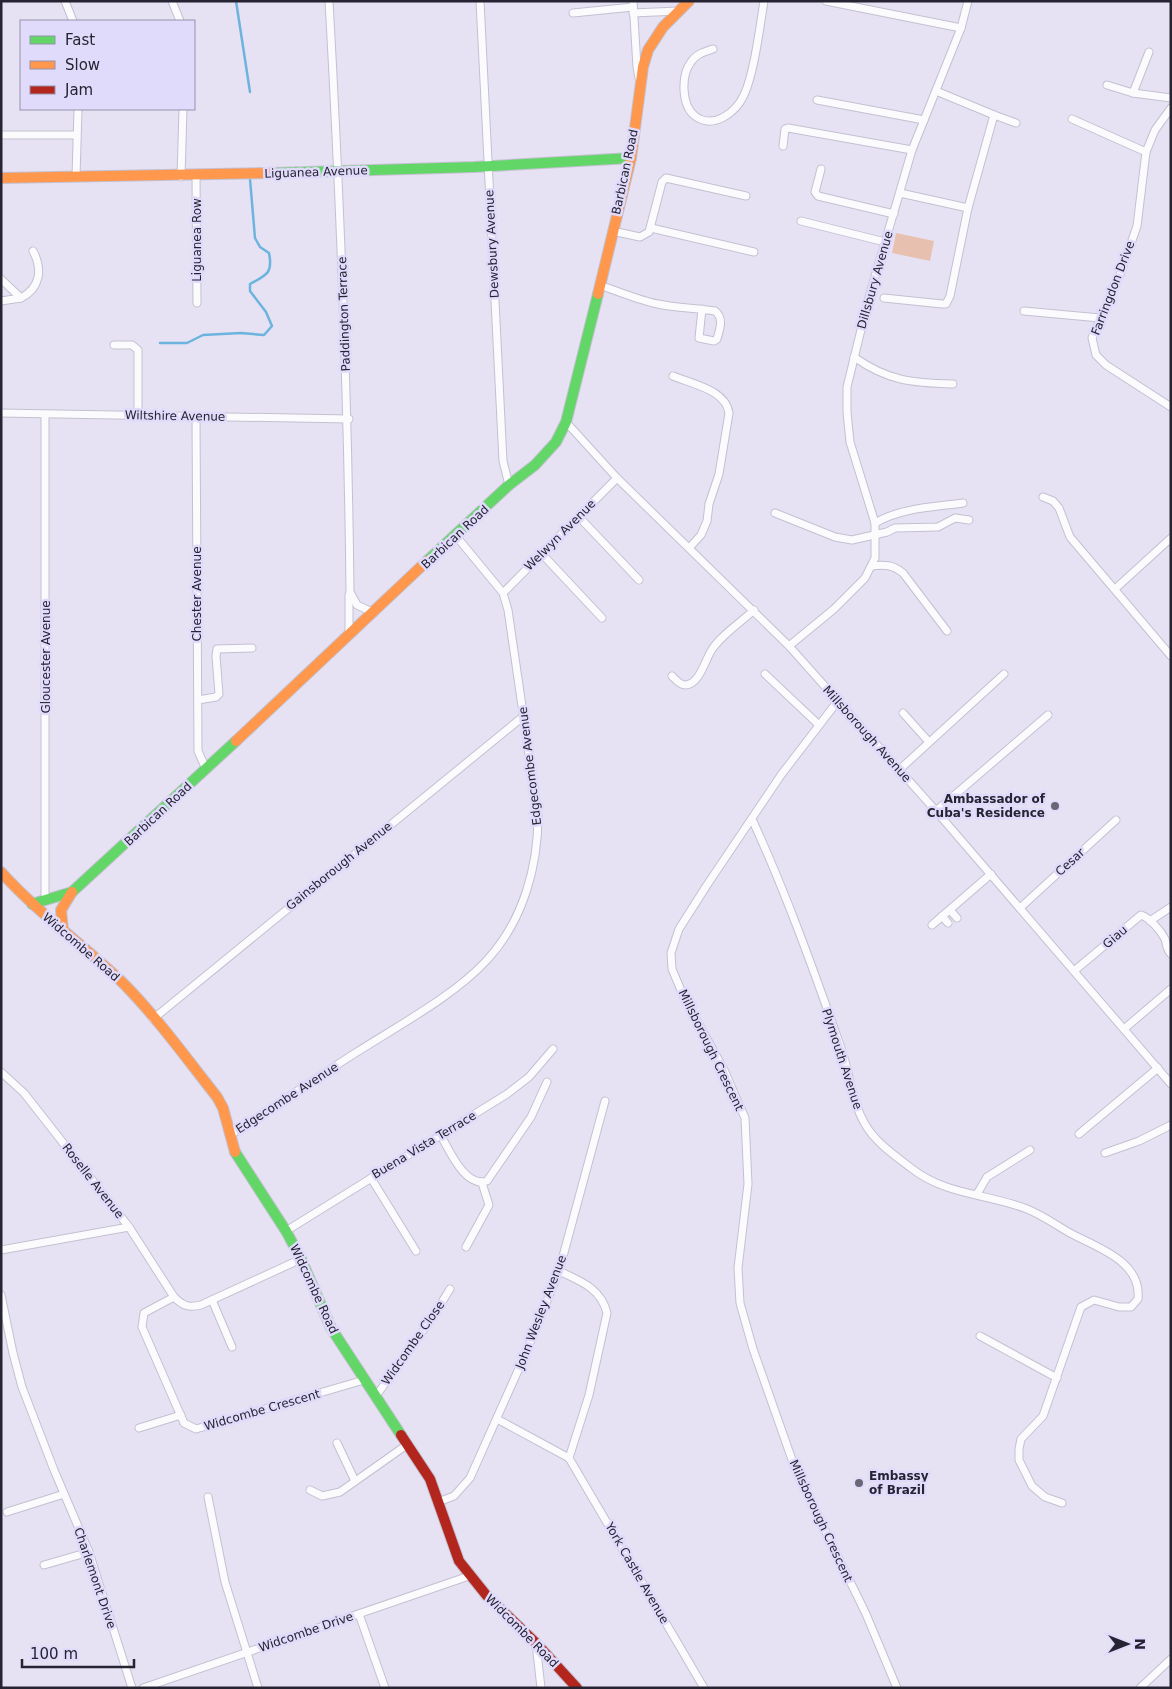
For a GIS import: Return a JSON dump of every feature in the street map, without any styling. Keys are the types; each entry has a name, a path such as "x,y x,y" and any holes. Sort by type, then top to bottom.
{"main road":[{"name":"Barbican Road","path":"32,904 72,892 101,867 509,486 539,464 549,454 560,437 566,422 631,158 648,50 663,26 689,1"},
{"name":"Liguanea Avenue","path":"1,178 181,177 339,172 631,158"},
{"path":"1,872 32,904"},
{"path":"63,931 59,913 63,902 72,892"},
{"name":"Widcombe Road","path":"32,904 111,972 153,1018 217,1097 223,1108 236,1157 286,1231 301,1259 331,1328 430,1479 458,1561 469,1576 578,1688"}],"street":[{"path":"65,1 73,20"},
{"path":"172,1 180,20"},
{"name":"Paddington Terrace","path":"329,1 339,172 348,419 349,636"},
{"name":"Dewsbury Avenue","path":"480,1 503,461 509,486"},
{"path":"713,49 699,54 690,63 685,77 684,94 687,105 694,116 706,120 718,120 729,115 745,93 764,1"},
{"path":"826,1 961,28"},
{"name":"Dillsbury Avenue","path":"789,646 834,609 866,578 875,558 875,523 850,442 847,387 885,242 912,150 961,28 968,1"},
{"path":"573,13 633,7 678,12"},
{"path":"633,7 637,67 641,85"},
{"path":"1133,93 1150,52"},
{"path":"1108,85 1133,93 1171,98"},
{"path":"936,91 1016,123"},
{"path":"817,100 924,120"},
{"name":"Farringdon Drive","path":"1169,404 1118,374 1096,355 1092,338 1121,272 1137,226 1146,152 1154,130 1171,108"},
{"path":"76,177 78,110"},
{"path":"181,177 182,110"},
{"path":"884,298 936,304 946,304 948,301 968,208 994,115"},
{"path":"1072,119 1146,152"},
{"path":"783,146 785,129 788,128 912,150"},
{"path":"1,135 76,136"},
{"path":"821,169 816,194 894,214"},
{"name":"Liguanea Row","path":"196,176 197,303"},
{"path":"612,231 640,237 651,228 664,179 746,196"},
{"path":"900,193 968,208"},
{"path":"801,221 885,242"},
{"path":"651,228 754,252"},
{"path":"1,301 21,298 32,292 37,282 37,259 32,251"},
{"path":"1,279 21,298"},
{"path":"599,285 658,304 702,309 719,313 721,325 717,339 714,341 699,338 702,309"},
{"path":"1024,311 1100,318"},
{"path":"114,345 132,345 138,350 138,416"},
{"path":"854,357 874,372 921,383 953,384"},
{"path":"673,376 717,394 728,405 729,413 719,474 710,498 708,521 701,535 689,548"},
{"name":"Wiltshire Avenue","path":"1,413 348,419"},
{"name":"Gloucester Avenue","path":"45,900 46,415"},
{"name":"Chester Avenue","path":"196,417 198,751 206,769"},
{"name":"Millsborough Avenue","path":"566,422 617,478 789,646 1077,968 1124,1029 1171,1084"},
{"name":"Welwyn Avenue","path":"503,593 617,478"},
{"path":"1043,498 1052,501 1059,508 1070,537 1171,656"},
{"path":"875,523 886,516 963,503"},
{"path":"774,513 836,537 860,540 902,526 938,527 955,518 969,520"},
{"path":"578,517 639,580"},
{"name":"Edgecombe Avenue","path":"230,1135 427,1008 471,975 499,946 513,923 529,884 538,840 538,816 525,715 503,593 456,536"},
{"path":"1115,589 1171,538"},
{"path":"542,554 602,618"},
{"path":"872,566 884,564 896,567 903,573 948,631"},
{"path":"350,592 357,605 374,613"},
{"path":"672,676 686,685 693,681 712,650 754,610"},
{"path":"198,700 216,697 218,694 217,649 252,648"},
{"path":"765,674 819,725"},
{"path":"899,770 1004,674"},
{"name":"Millsborough Crescent","path":"838,702 819,725 752,819 679,930 671,952 672,969 683,995 724,1070 745,1118 748,1184 738,1268 740,1303 753,1349 796,1471 866,1614 897,1688"},
{"path":"904,713 929,742"},
{"name":"Gainsborough Avenue","path":"153,1018 525,715"},
{"path":"936,811 1048,715"},
{"name":"Plymouth Avenue","path":"752,819 842,1051 854,1097 865,1125 888,1150 934,1184 1028,1209 1108,1253 1121,1262 1134,1277 1138,1285 1138,1299 1131,1307 1119,1307 1094,1300 1081,1307 1043,1416 1021,1439 1019,1460 1032,1486 1045,1497 1062,1503"},
{"name":"Cesar","path":"1022,906 1116,820"},
{"path":"932,925 991,874"},
{"name":"Giau","path":"1077,968 1138,917 1144,915 1150,921 1171,906"},
{"path":"950,910 957,918"},
{"path":"942,916 948,923"},
{"path":"1150,921 1165,940 1166,949 1171,954"},
{"path":"1124,1029 1171,989"},
{"name":"Buena Vista Terrace","path":"286,1231 520,1085 553,1049"},
{"path":"1078,1134 1158,1068"},
{"name":"Roselle Avenue","path":"1,1072 24,1093 129,1226 174,1298"},
{"path":"441,1136 463,1171 474,1181 482,1183 487,1181 493,1175 531,1117 547,1082"},
{"name":"John Wesley Avenue","path":"438,1502 454,1496 470,1478 497,1419 559,1271 605,1101"},
{"path":"1105,1153 1139,1141 1171,1125"},
{"path":"977,1194 987,1178 1030,1150"},
{"path":"371,1178 416,1251"},
{"path":"466,1247 489,1205 482,1183"},
{"path":"1,1250 129,1226"},
{"path":"139,1428 181,1415 141,1322 147,1310 174,1298 181,1304 188,1306 201,1304 301,1259"},
{"path":"497,1419 569,1458 589,1395 607,1313 595,1290 559,1271"},
{"name":"Widcombe Close","path":"376,1396 432,1318 450,1289"},
{"name":"Charlemont Drive","path":"1,1295 22,1386 54,1470 89,1552 132,1688"},
{"path":"212,1300 232,1347"},
{"path":"980,1336 1057,1378"},
{"name":"Widcombe Crescent","path":"181,1415 184,1422 196,1429 364,1380"},
{"path":"337,1443 355,1481"},
{"path":"310,1490 317,1495 329,1496 340,1492 408,1444"},
{"name":"York Castle Avenue","path":"569,1458 704,1688"},
{"path":"7,1512 64,1494"},
{"path":"208,1497 225,1582 258,1688"},
{"path":"44,1565 89,1552"},
{"name":"Widcombe Drive","path":"142,1688 469,1576"},
{"path":"359,1614 385,1688"},
{"path":"536,1643 541,1688"},
{"path":"1140,1688 1171,1659"}],"shaded area":[{"path":"896,233 934,241 930,261 892,253"}],"waterway":[{"path":"236,1 250,92"},
{"path":"160,343 187,343 203,335 241,333 264,335 272,326 266,312 250,291 250,284 265,276 270,265 269,253 260,247 255,238 250,179"}],"traffic: fast":[{"path":"274,173 474,167 631,158"},
{"path":"427,561 509,485 535,465 556,442 566,422 598,294"},
{"path":"32,904 72,892 236,741"},
{"path":"235,1152 286,1231 301,1259 331,1328 401,1435"}],"traffic: slow":[{"path":"598,294 631,158 643,67 648,50 663,27 689,1"},
{"path":"1,178 274,173"},
{"path":"236,741 427,561"},
{"path":"1,872 46,916 125,985 161,1026 217,1097 223,1108 235,1152"},
{"path":"63,930 61,910 72,892"}],"traffic: jam":[{"path":"401,1435 430,1479 459,1561 487,1596 536,1643 577,1688"}],"place":[{"name":"Ambassador of Cuba's Residence","path":"1055,806"},
{"name":"Embassy of Brazil","path":"859,1483"}]}
